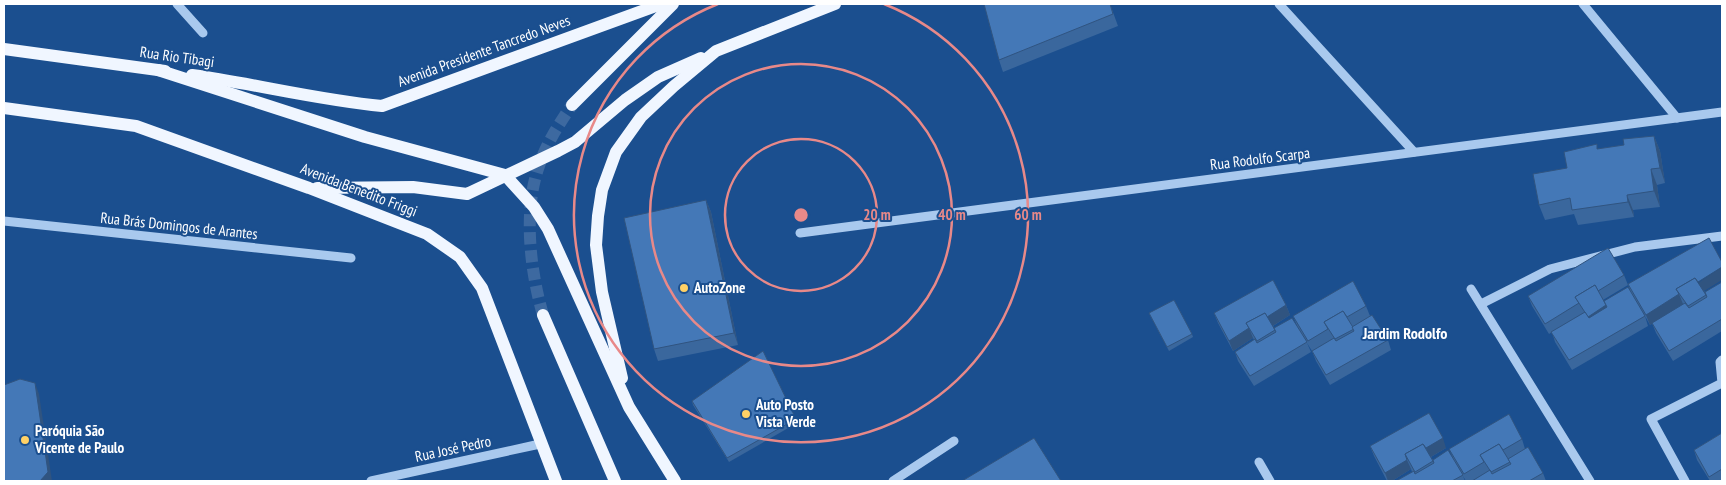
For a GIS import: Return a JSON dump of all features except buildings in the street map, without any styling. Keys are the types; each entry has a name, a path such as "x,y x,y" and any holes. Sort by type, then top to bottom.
{"main road":[{"name":"Avenida Presidente Tancredo Neves","path":"344,102 382,106 661,4"},
{"path":"572,105 673,4"},
{"path":"310,188 413,187 467,194 575,142 625,100 658,77 716,51 834,4"},
{"name":"Rua Rio Tibagi","path":"4,49 230,80 344,102"},
{"path":"629,407 602,292 596,245 602,190 616,152 641,117 716,51"},
{"path":"158,70 365,138 505,175 534,207 548,228 629,407 675,481"},
{"name":"Avenida Benedito Friggi","path":"4,108 136,126 310,188 427,234 460,257 482,288 540,444 556,481"},
{"path":"542,314 615,481"}],"street":[{"path":"177,4 203,33"},
{"path":"1279,4 1414,152"},
{"path":"1583,4 1677,118"},
{"name":"Rua Rodolfo Scarpa","path":"800,232 1722,112"},
{"name":"Rua Brás Domingos de Arantes","path":"4,221 351,258"},
{"path":"1480,304 1550,269 1635,247 1722,236"},
{"path":"1471,289 1590,481"},
{"path":"1685,481 1651,419 1722,383 1720,362 1722,360"},
{"path":"893,481 954,441"},
{"name":"Rua José Pedro","path":"371,481 540,444"},
{"path":"1259,462 1270,481"}],"tunnel":[{"path":"543,315 532,260 530,240 531,202 534,183 545,150 572,105"}],"place":[{"name":"AutoZone","path":"684,288"},
{"name":"Auto Posto Vista Verde","path":"746,414"},
{"name":"Paróquia São Vicente de Paulo","path":"25,440"}],"district":[{"name":"Jardim Rodolfo","path":"1405,333"}]}
